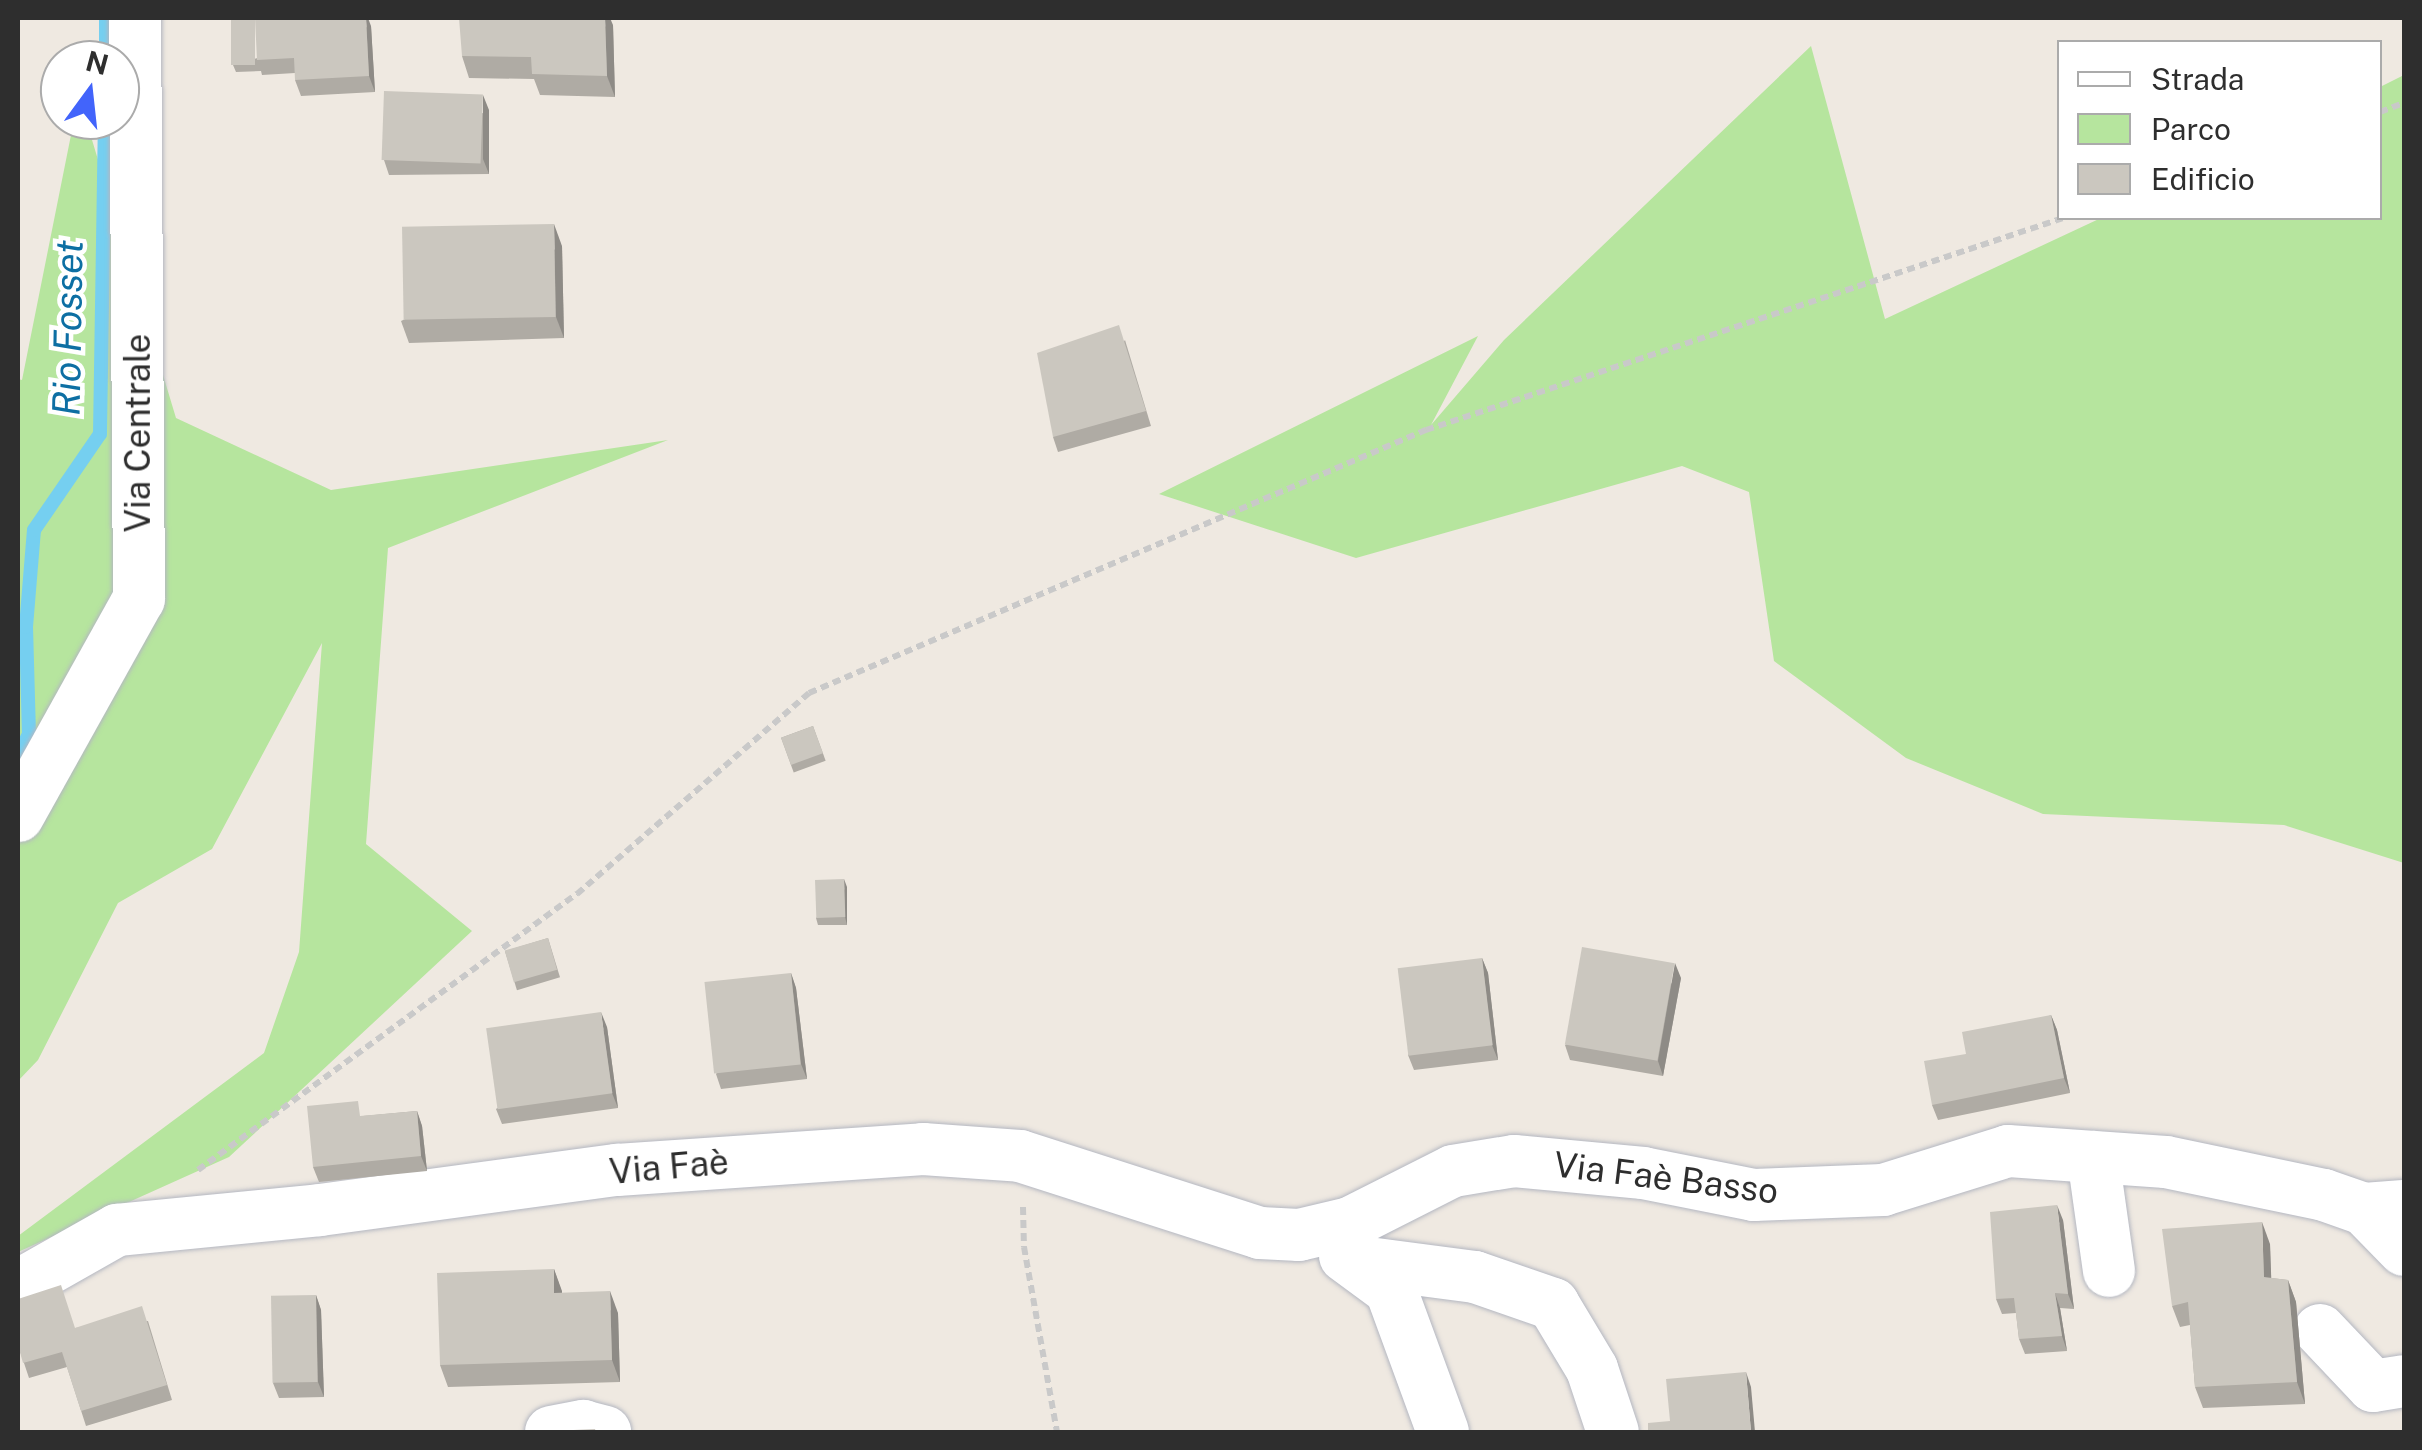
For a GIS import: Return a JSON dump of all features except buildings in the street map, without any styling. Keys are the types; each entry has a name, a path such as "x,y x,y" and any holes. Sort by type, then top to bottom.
{"street":[{"name":"Via Centrale","path":"18,816 139,599 136,18"},
{"name":"Via Faè","path":"18,1286 117,1230 320,1210 654,1168 923,1149 1020,1156 1260,1233 1343,1238"},
{"name":"Via Faè Basso","path":"1343,1238 1453,1171 1514,1161 1643,1172 1754,1195 1883,1190 2008,1151 2166,1162 2384,1207"},
{"path":"2092,1157 2108,1271"},
{"path":"2384,1207 2404,1250"},
{"path":"1343,1238 1391,1290 1443,1432"},
{"path":"1343,1238 1554,1304 1592,1369 1612,1432"},
{"path":"2320,1330 2373,1386 2404,1380"},
{"path":"551,1432 583,1426 606,1432"}],"path":[{"path":"196,1172 577,894 809,693 1426,430 2057,220"},
{"path":"1020,1156 1024,1246 1057,1432"}],"green space":[{"path":"1811,46 1885,319 2097,220 2382,220 2382,86 2404,75 2404,863 2284,825 2043,814 1906,758 1774,661 1749,492 1682,466 1356,558 1159,494 1478,336 1431,425 1504,340"},
{"path":"70,140 92,140 176,418 331,490 668,440 388,548 366,844 472,931 229,1157 18,1252 18,1236 264,1053 299,952 322,643 212,849 118,903 38,1060 18,1081 18,379 22,380"}],"waterway":[{"name":"Rio Fosset","path":"106,18 106,40"},
{"name":"Rio Fosset","path":"18,755 29,734 26,627 34,530 100,434 105,140"}]}
